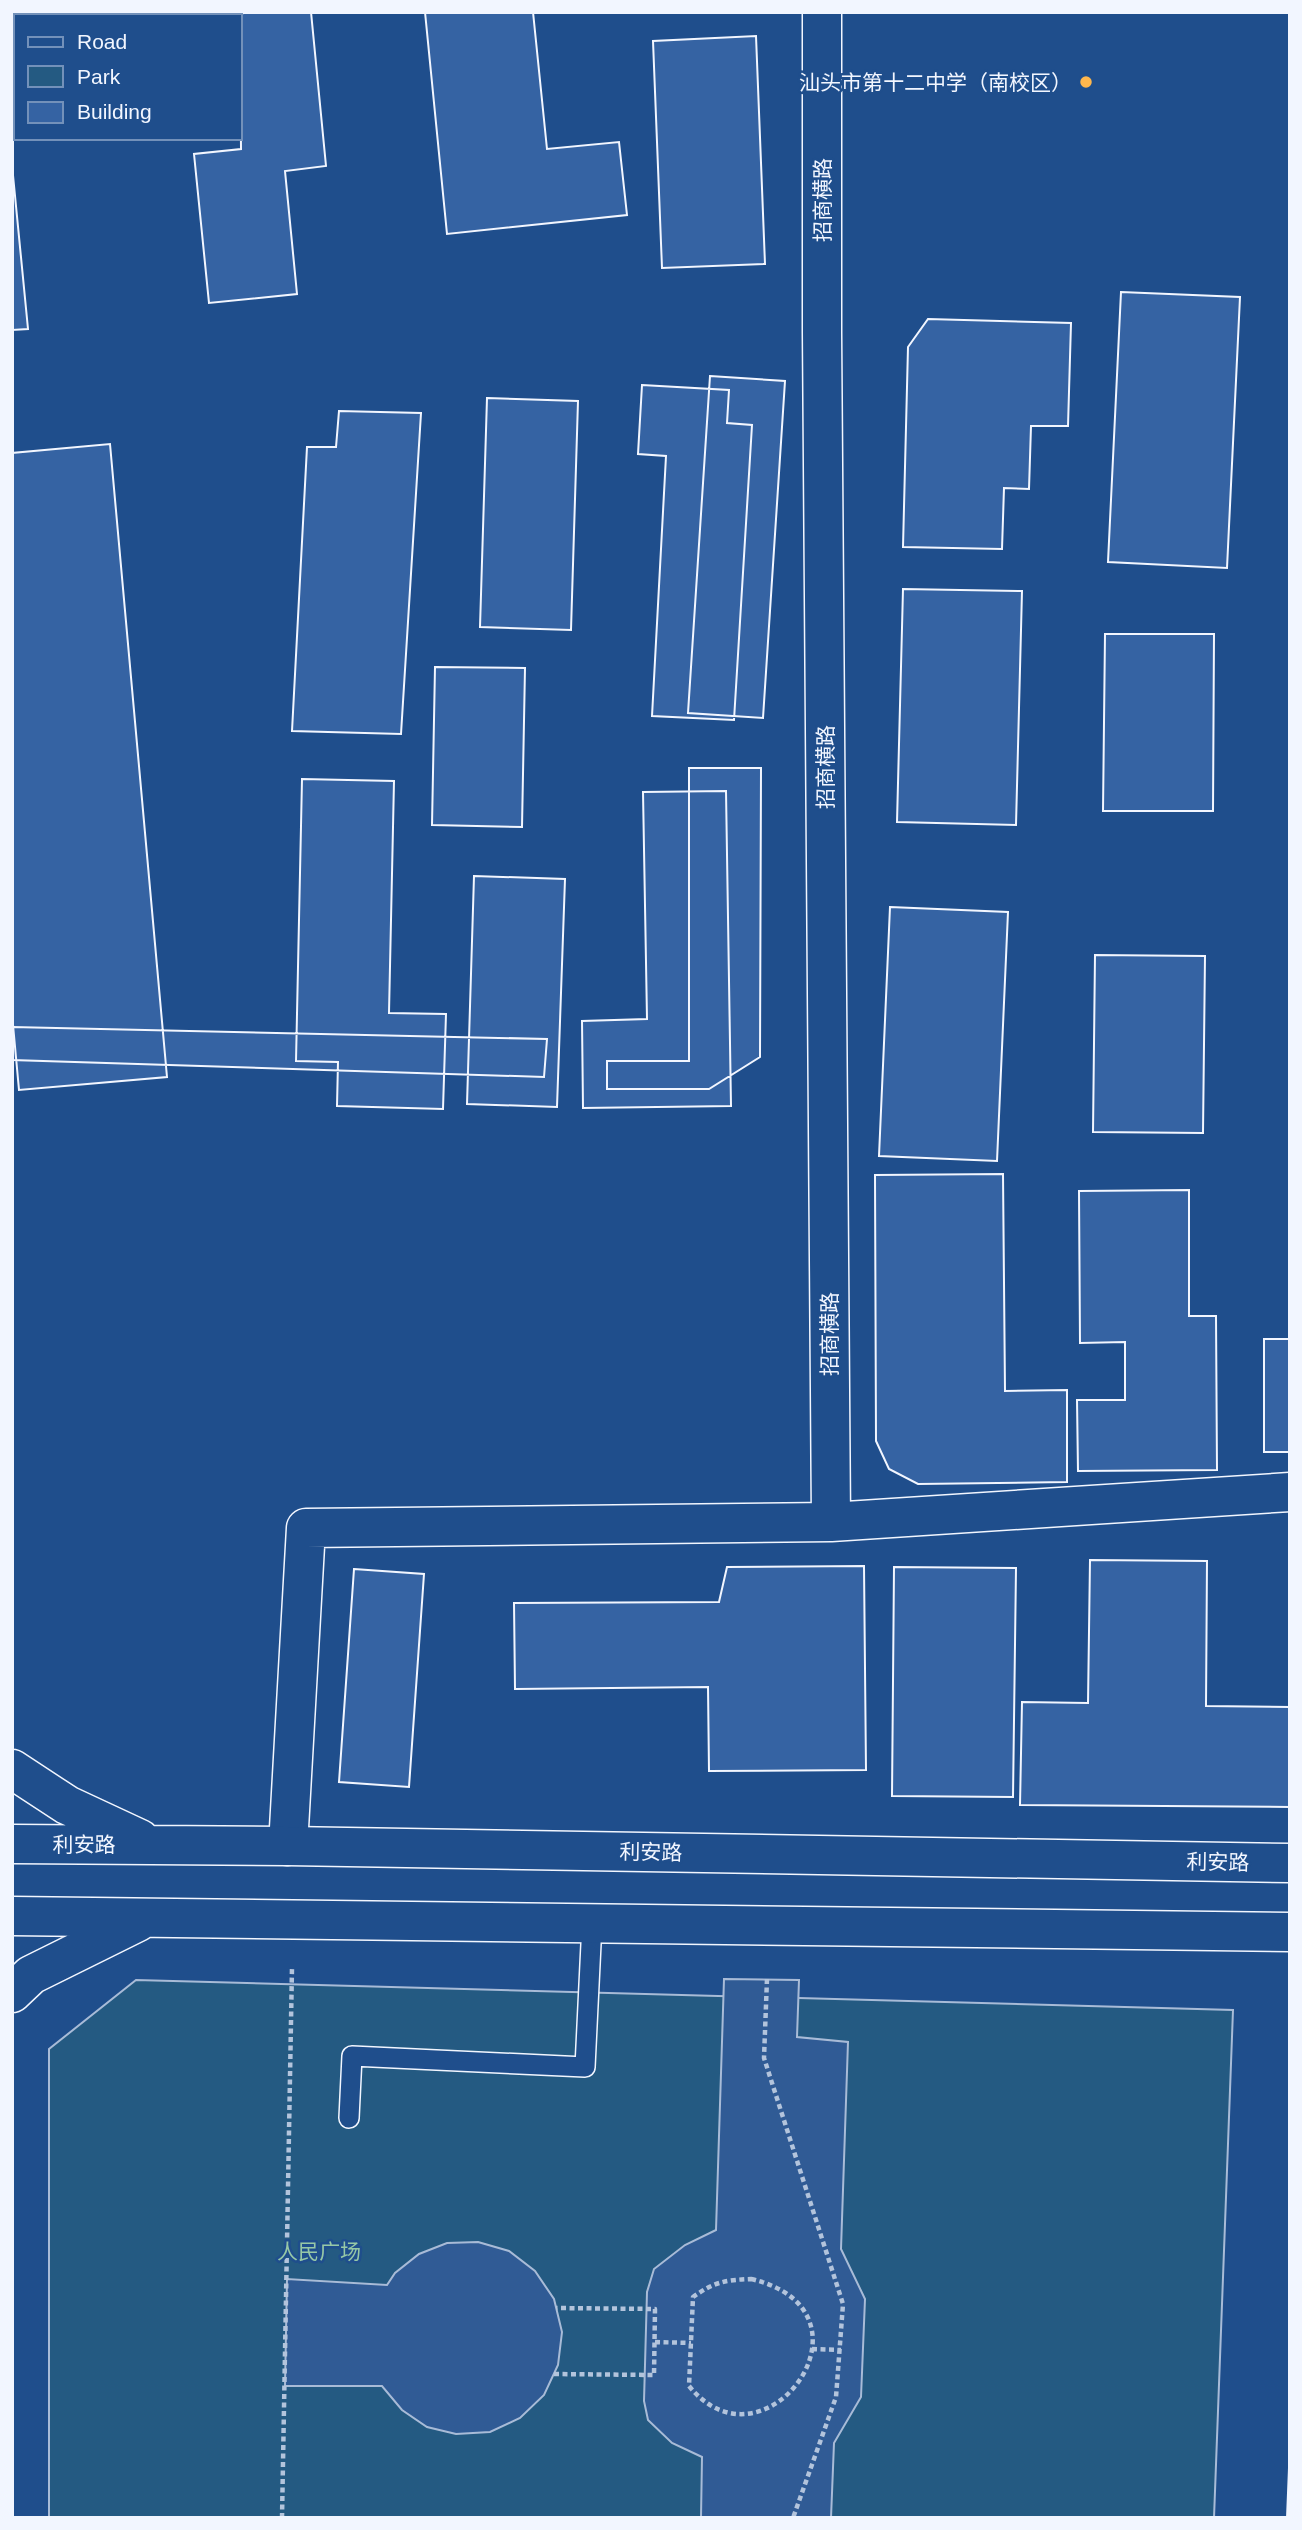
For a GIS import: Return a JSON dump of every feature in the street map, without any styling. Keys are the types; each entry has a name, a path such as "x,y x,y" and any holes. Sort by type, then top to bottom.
{"street":[{"name":"招商横路","path":"822,12 831,1522"},
{"path":"288,1846 306,1528 831,1522 1290,1492"},
{"path":"12,1769 66,1805 151,1845"},
{"name":"利安路","path":"12,1844 288,1846 1290,1863"},
{"path":"12,1916 1290,1932"},
{"path":"12,1993 31,1975 147,1918"}],"lane":[{"path":"349,2118 352,2056 585,2067 592,1923"}],"path":[{"path":"282,2518 292,1967"},
{"path":"766,1979 764,2058 843,2304 836,2397 793,2518"},
{"path":"730,2280 771,2284 801,2307 812,2329 813,2349 810,2365 781,2402 759,2411 717,2410 701,2401 689,2386 693,2297 710,2285 730,2280"},
{"path":"554,2374 654,2375 655,2309 556,2308"},
{"path":"654,2342 691,2343"},
{"path":"813,2349 841,2350"}],"green space":[{"name":"人民广场","path":"136,1980 1233,2010 1214,2518 49,2518 49,2049"}],"shaded area":[{"path":"724,1979 799,1980 797,2037 848,2042 841,2249 865,2299 861,2397 834,2443 831,2518 701,2518 702,2457 672,2443 648,2420 644,2401 647,2292 654,2269 685,2245 716,2230"},
{"path":"478,2242 509,2251 535,2271 554,2299 562,2332 558,2365 544,2395 520,2418 490,2432 456,2434 427,2427 402,2410 382,2386 285,2386 287,2279 387,2285 395,2273 419,2254 447,2243"}],"building":[{"path":"311,12 326,166 285,171 297,294 209,303 194,154 241,149 242,14 236,14"},
{"path":"425,12 533,12 547,149 619,142 627,215 447,234"},
{"path":"756,36 765,264 662,268 653,41"},
{"path":"12,165 28,329 12,330"},
{"path":"1121,292 1240,297 1227,568 1108,562"},
{"path":"928,319 1071,323 1068,426 1031,426 1029,489 1004,488 1002,549 903,547 908,347"},
{"path":"710,376 785,381 763,718 688,713"},
{"path":"642,385 729,390 727,423 752,425 734,720 652,716 666,456 638,454"},
{"path":"487,398 578,401 571,630 480,627"},
{"path":"339,411 421,413 401,734 292,731 307,447 336,447"},
{"path":"110,444 167,1077 19,1090 12,1014 12,453"},
{"path":"903,589 1022,591 1016,825 897,822"},
{"path":"1105,634 1214,634 1213,811 1103,811"},
{"path":"435,667 525,668 522,827 432,825"},
{"path":"689,768 761,768 760,1057 709,1089 607,1089 607,1061 689,1061"},
{"path":"302,779 394,781 389,1013 446,1014 443,1109 337,1106 338,1062 296,1061"},
{"path":"726,791 731,1106 583,1108 582,1021 647,1019 643,792"},
{"path":"474,876 565,879 557,1107 467,1104"},
{"path":"890,907 1008,912 997,1161 879,1156"},
{"path":"1095,955 1205,956 1203,1133 1093,1132"},
{"path":"12,1027 547,1039 544,1077 12,1060"},
{"path":"1003,1174 1005,1391 1067,1390 1067,1482 918,1484 889,1469 876,1441 875,1175"},
{"path":"1189,1190 1189,1316 1216,1316 1217,1470 1078,1471 1077,1400 1125,1400 1125,1342 1080,1343 1079,1191"},
{"path":"1264,1339 1290,1339 1290,1452 1264,1452"},
{"path":"1090,1560 1207,1561 1206,1706 1290,1707 1290,1807 1020,1805 1022,1702 1088,1703"},
{"path":"864,1566 866,1770 709,1771 708,1687 515,1689 514,1603 719,1602 727,1567"},
{"path":"894,1567 1016,1568 1013,1797 892,1796"},
{"path":"354,1569 424,1574 409,1787 339,1782"},
{"path":"1290,2443 1290,2518 1287,2518"}],"place":[{"name":"汕头市第十二中学（南校区）","path":"1086,82"}]}
